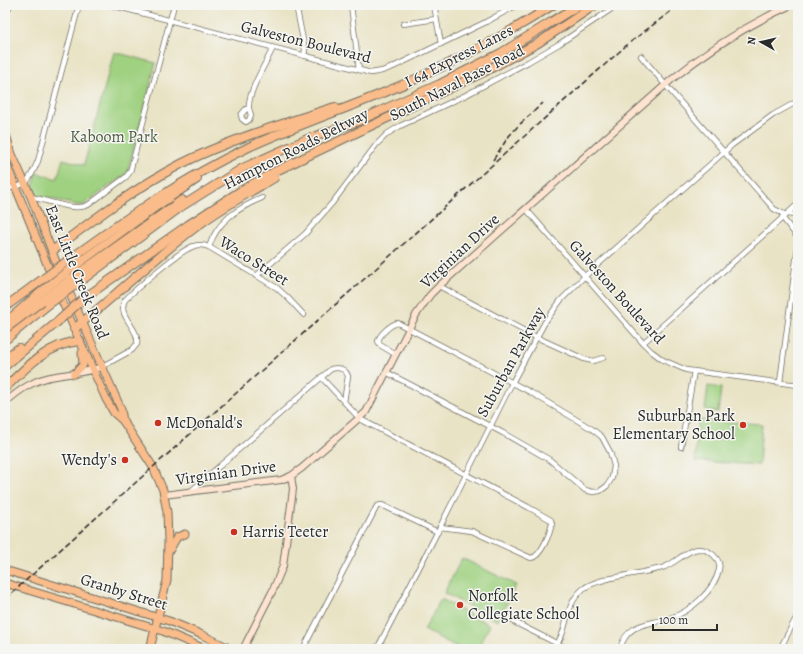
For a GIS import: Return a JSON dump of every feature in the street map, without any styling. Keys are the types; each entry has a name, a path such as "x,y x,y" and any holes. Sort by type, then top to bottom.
{"highway":[{"name":"Hampton Roads Beltway","path":"5,307 123,220 177,184 250,146 406,84 463,57 494,41 553,5"},
{"name":"I 64 Express Lanes","path":"75,276 224,179 305,140 356,122 440,84 495,56 560,18 579,5"},
{"name":"Hampton Roads Beltway","path":"55,322 83,299 221,202 262,178 484,72 538,43 595,5"},
{"path":"52,251 129,195 180,164 252,134 360,98 432,68 463,57"},
{"path":"5,340 49,304 75,276 154,208 197,179 266,145 294,128"},
{"path":"74,329 179,240 204,221 229,204 312,154"},
{"path":"6,324 35,297 75,276"},
{"path":"7,356 55,322"},
{"path":"5,366 55,322"},
{"path":"5,388 50,349 66,343 80,341"}],"main road":[{"path":"5,13 8,5"},
{"name":"East Little Creek Road","path":"5,132 12,154 82,323 121,409 123,421"},
{"name":"East Little Creek Road","path":"5,161 74,329 93,370 114,413 123,421 153,467 164,495 168,520 167,584 150,649"},
{"path":"46,262 52,251"},
{"path":"74,374 84,365 80,341"},
{"path":"168,553 177,537 185,534"},
{"name":"Granby Street","path":"5,570 184,626 231,649"},
{"name":"Granby Street","path":"5,583 174,634 204,649"}],"street":[{"path":"5,188 15,188 25,183 32,174 39,156 79,5"},
{"name":"Galveston Boulevard","path":"111,5 126,7 170,21 371,73 394,67 441,44"},
{"path":"31,197 70,207 82,208 129,175 174,5"},
{"path":"296,5 306,50 304,56"},
{"path":"351,5 359,70"},
{"path":"442,5 434,7 441,44 517,5"},
{"name":"South Naval Base Road","path":"256,276 305,234 333,202 376,145 387,134 400,126 466,95 514,70 559,44 613,8 623,5"},
{"name":"Virginian Drive","path":"164,495 281,480 291,476 305,466 359,418 368,408 421,307 439,286 689,65 738,32 791,5"},
{"path":"403,24 436,19"},
{"path":"249,109 254,88 273,48"},
{"path":"641,56 776,210 798,238"},
{"name":"Suburban Parkway","path":"377,649 512,383 536,337 552,311 568,292 585,276 724,152 773,115 798,102"},
{"path":"209,247 212,236 224,221 244,206 262,198"},
{"path":"643,343 798,204"},
{"name":"Galveston Boulevard","path":"526,209 643,343 657,356 669,364 686,370 798,384"},
{"path":"776,210 779,212 798,215"},
{"name":"Waco Street","path":"101,367 132,350 137,344 136,336 123,310 124,300 188,248 198,245 209,247 279,290 293,302 304,315"},
{"path":"780,382 798,245"},
{"path":"439,286 536,337 584,359 593,361 603,358"},
{"path":"386,372 490,426 550,460 585,490 593,492 603,490 610,482 614,471 610,452 602,437 581,422 512,383 409,328 396,323 378,339 378,343 380,345 395,354"},
{"path":"5,403 19,390 48,377 74,374 101,367"},
{"path":"191,492 327,371 339,368 345,371 349,379 344,402"},
{"path":"681,447 694,371"},
{"path":"303,649 377,506 382,505 439,529 472,531 534,558 548,537 552,526 550,520 522,503 359,418 321,377"},
{"path":"243,649 283,566 293,489 291,476"},
{"path":"555,649 562,634 570,605 578,594 593,583 650,571 665,566 698,548 711,552 716,558 719,567 718,573 712,585 701,598 692,606 671,618 640,625 634,628 625,637 620,649"},
{"path":"780,649 798,614"},
{"path":"514,622 568,649"},
{"path":"550,649 557,644"}],"green space":[{"name":"Kaboom Park","path":"114,52 156,63 127,173 83,205 76,205 37,195 33,186 37,173 57,179 63,159 84,165"},
{"path":"708,386 721,388 718,412 705,410"},
{"path":"698,420 762,424 759,465 695,461"},
{"path":"462,558 516,585 498,621 444,593"},
{"path":"441,599 490,625 477,649 461,649 424,630"}],"railway":[{"path":"5,599 628,44 679,5"},
{"path":"493,160 509,136 543,103"}],"place":[{"name":"McDonald's","path":"158,423"},
{"name":"Suburban Park Elementary School","path":"743,425"},
{"name":"Wendy's","path":"125,460"},
{"name":"Harris Teeter","path":"234,532"},
{"name":"Norfolk Collegiate School","path":"460,605"}]}
